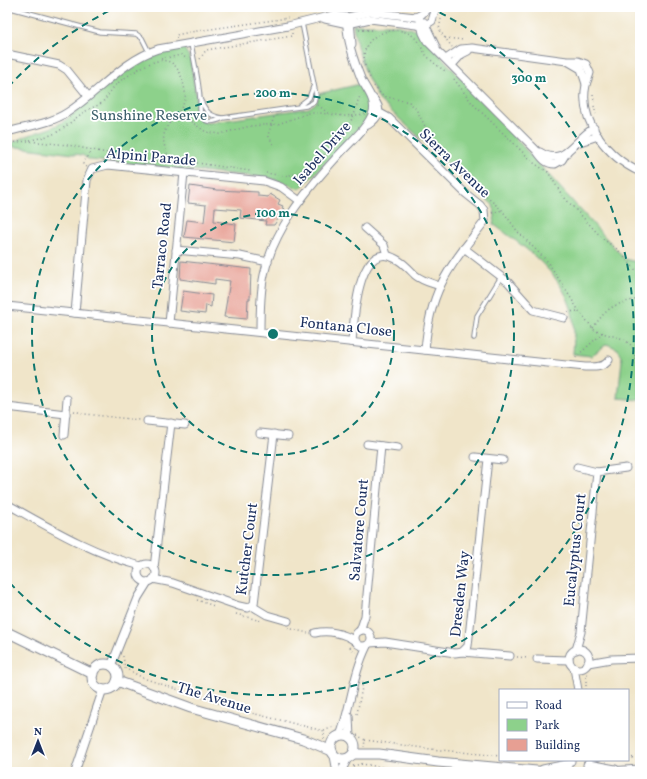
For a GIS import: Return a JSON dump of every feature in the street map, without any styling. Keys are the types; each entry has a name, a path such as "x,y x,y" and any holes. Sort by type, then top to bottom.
{"street":[{"path":"348,21 365,12 419,16 429,7"},
{"path":"7,132 52,121 68,112 139,56 149,52 191,42 302,23 333,15 348,21 370,19 424,26 432,21 436,7"},
{"path":"419,16 437,49 536,150 550,158 557,157 567,152 585,133 594,128"},
{"path":"348,21 352,50 359,72 371,97 376,114"},
{"path":"446,58 455,52 466,48 567,62 578,61 586,64 590,73 586,85 587,107 594,128 598,136 617,159 640,172"},
{"path":"452,65 462,54 476,50"},
{"path":"7,54 59,65 67,70 88,96"},
{"name":"Isabel Drive","path":"260,332 261,300 268,262 279,235 300,201 330,164 376,114"},
{"name":"Sierra Avenue","path":"376,114 397,127 484,210 485,221 450,266 440,286 429,317 425,350"},
{"path":"577,143 598,136"},
{"name":"Alpini Parade","path":"75,313 87,180 92,169 108,165 264,181 281,187 300,201"},
{"name":"Tarraco Road","path":"169,323 184,173"},
{"path":"365,228 384,244 387,255"},
{"path":"464,248 502,276 533,310 564,318"},
{"path":"176,250 240,256 268,262"},
{"path":"352,342 359,284 366,270 374,260 387,255 397,259 423,280 440,286"},
{"name":"Fontana Close","path":"7,306 573,366 598,367 606,364 609,360"},
{"path":"64,435 67,398"},
{"path":"7,407 66,412"},
{"path":"147,421 185,425"},
{"path":"138,598 151,581 155,570 155,547 160,520 171,423"},
{"path":"260,433 288,436"},
{"name":"Kutcher Court","path":"141,570 151,581 173,583 239,606 248,608 252,606 255,602 257,592 274,434"},
{"path":"367,444 398,448"},
{"name":"Salvatore Court","path":"345,735 358,663 369,639 365,616 381,446"},
{"path":"475,457 503,460"},
{"name":"Dresden Way","path":"369,639 455,653 462,652 468,646 488,459"},
{"path":"577,467 597,472 626,468"},
{"name":"Eucalyptus Court","path":"578,689 585,658 581,632 597,472"},
{"path":"7,504 73,540 141,570"},
{"path":"111,666 138,598 141,570 155,547"},
{"name":"Kutcher Court","path":"141,570 155,570 173,583"},
{"path":"252,606 287,624"},
{"name":"Salvatore Court","path":"358,663 355,638 365,616"},
{"path":"312,633 323,631 355,638 369,639"},
{"path":"7,632 93,674"},
{"path":"355,638 361,647 369,639"},
{"path":"462,652 510,656"},
{"path":"569,660 571,654 585,658 640,658"},
{"path":"574,668 585,658"},
{"path":"537,659 569,660"},
{"path":"569,660 574,668 578,689"},
{"path":"98,666 111,666 117,672 117,681 112,687 103,689 96,685 93,674 98,666"},
{"name":"The Avenue","path":"117,681 209,714 303,739 323,739 345,735"},
{"path":"75,772 103,689"},
{"path":"337,772 331,745 345,735 354,757 379,754 459,765 545,771 569,764"},
{"name":"The Avenue","path":"323,739 333,753 341,759 354,757"},
{"path":"585,763 613,771 640,770"}],"lane":[{"path":"7,7 100,32 136,34 142,38 149,52"},
{"path":"191,42 200,100 200,111 203,118 213,121 276,109 306,106 314,102 316,95 313,86 302,23"},
{"path":"298,106 309,98 313,86"},
{"path":"200,100 204,110 210,115 223,118"},
{"path":"474,338 477,316 502,276"}],"path":[{"path":"442,14 440,30 455,52"},
{"path":"447,72 431,60 414,37 406,32 386,30 368,42 363,55 365,68 374,86 383,96 409,102 416,109 438,151 460,174 502,210 518,232 548,262 579,311 593,329 624,339 632,346 640,377"},
{"path":"7,143 28,141 51,135 85,111 98,105 107,98 113,88 129,75 150,62 161,59 172,62 178,67 186,96 183,107 173,117 165,131 164,144 170,162 169,171"},
{"path":"450,76 472,103 535,164 548,172 562,195 603,239 618,249 640,276"},
{"path":"260,172 290,175 300,171 327,154 352,119 358,99 367,90"},
{"path":"273,144 268,135 276,109"},
{"path":"28,141 136,158 170,162 184,161 252,172"},
{"path":"83,164 91,150"},
{"path":"300,171 308,183 314,185"},
{"path":"485,216 502,210"},
{"path":"593,329 603,313 615,304 640,299"},
{"path":"573,366 578,354 590,346 603,332"},
{"path":"66,412 147,421"},
{"path":"194,599 220,608"},
{"path":"233,612 266,622"},
{"path":"287,624 312,633"},
{"path":"355,638 353,651 357,652"},
{"path":"126,650 123,657 125,668 143,678 323,739 336,726 345,735 355,730 358,736 354,757"},
{"path":"510,656 537,659"},
{"path":"585,658 594,667 589,670 586,676 586,689"},
{"path":"356,714 364,679"},
{"path":"354,757 431,749 499,756"},
{"path":"354,757 415,772"},
{"path":"629,758 640,758"}],"green space":[{"path":"353,25 396,25 417,30 625,259 640,263 640,400 618,398 622,360 618,349 607,344 591,356 573,354 574,331 571,308 558,282 528,250 493,224 495,216 493,205 379,100 366,74 357,46"},
{"name":"Sunshine Reserve","path":"183,47 190,58 199,115 202,120 207,123 309,108 317,102 318,94 360,84 371,109 367,120 300,189 270,178 90,160 82,155 9,146 15,141 64,121 119,75 143,59 157,53"}],"building":[{"path":"190,186 217,190 258,192 258,196 268,197 270,194 280,200 278,204 283,206 282,208 285,209 274,225 265,225 266,221 240,218 241,210 215,208 214,221 236,224 234,242 184,237 187,220 204,222 206,205 188,203"},
{"path":"181,261 251,269 250,299 248,299 247,319 224,317 230,281 215,279 215,284 180,279"},
{"path":"183,291 212,295 211,307 206,305 205,314 180,311"}]}
